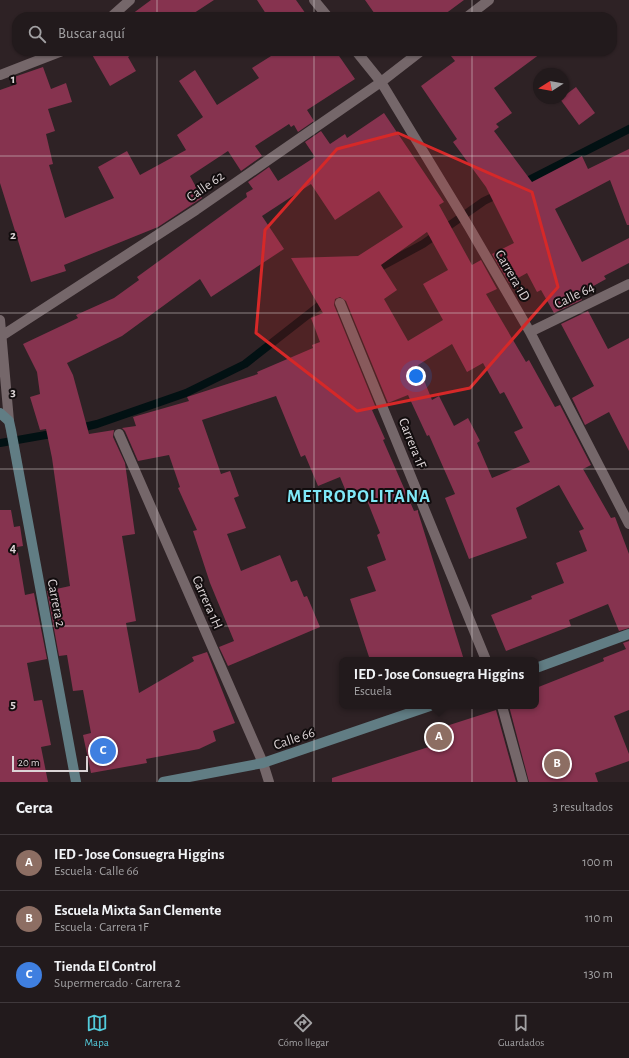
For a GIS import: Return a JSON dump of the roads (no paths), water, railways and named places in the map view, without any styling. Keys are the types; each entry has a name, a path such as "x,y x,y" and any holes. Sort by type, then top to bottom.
{"street":[{"path":"117,12 130,0"},
{"path":"314,0 324,12"},
{"path":"473,12 489,0"},
{"path":"0,75 49,56"},
{"name":"Carrera 1D","path":"360,56 381,82 469,227 530,332 629,524"},
{"name":"Calle 62","path":"1,336 196,210 381,82 415,56"},
{"name":"Calle 64","path":"530,332 629,284"},
{"name":"Carrera 1F","path":"340,303 485,657"},
{"name":"Carrera 2","path":"0,320 10,425 15,456 76,782"},
{"path":"0,413 10,425"},
{"name":"Carrera 1H","path":"119,434 263,763 269,782"},
{"path":"539,667 629,634"},
{"name":"Calle 66","path":"163,782 263,763 421,709"},
{"path":"503,709 523,782"}],"waterway":[{"path":"521,184 629,129"},
{"path":"373,271 423,244 484,201 501,193"},
{"path":"76,429 97,424 186,393 245,364 328,299"},
{"path":"0,443 57,433"}],"place":[{"name":"IED - Jose Consuegra Higgins","path":"439,737"},
{"name":"Tienda El Control","path":"103,751"},
{"name":"Escuela Mixta San Clemente","path":"557,764"}],"district":[{"name":"METROPOLITANA","path":"359,496"}]}
